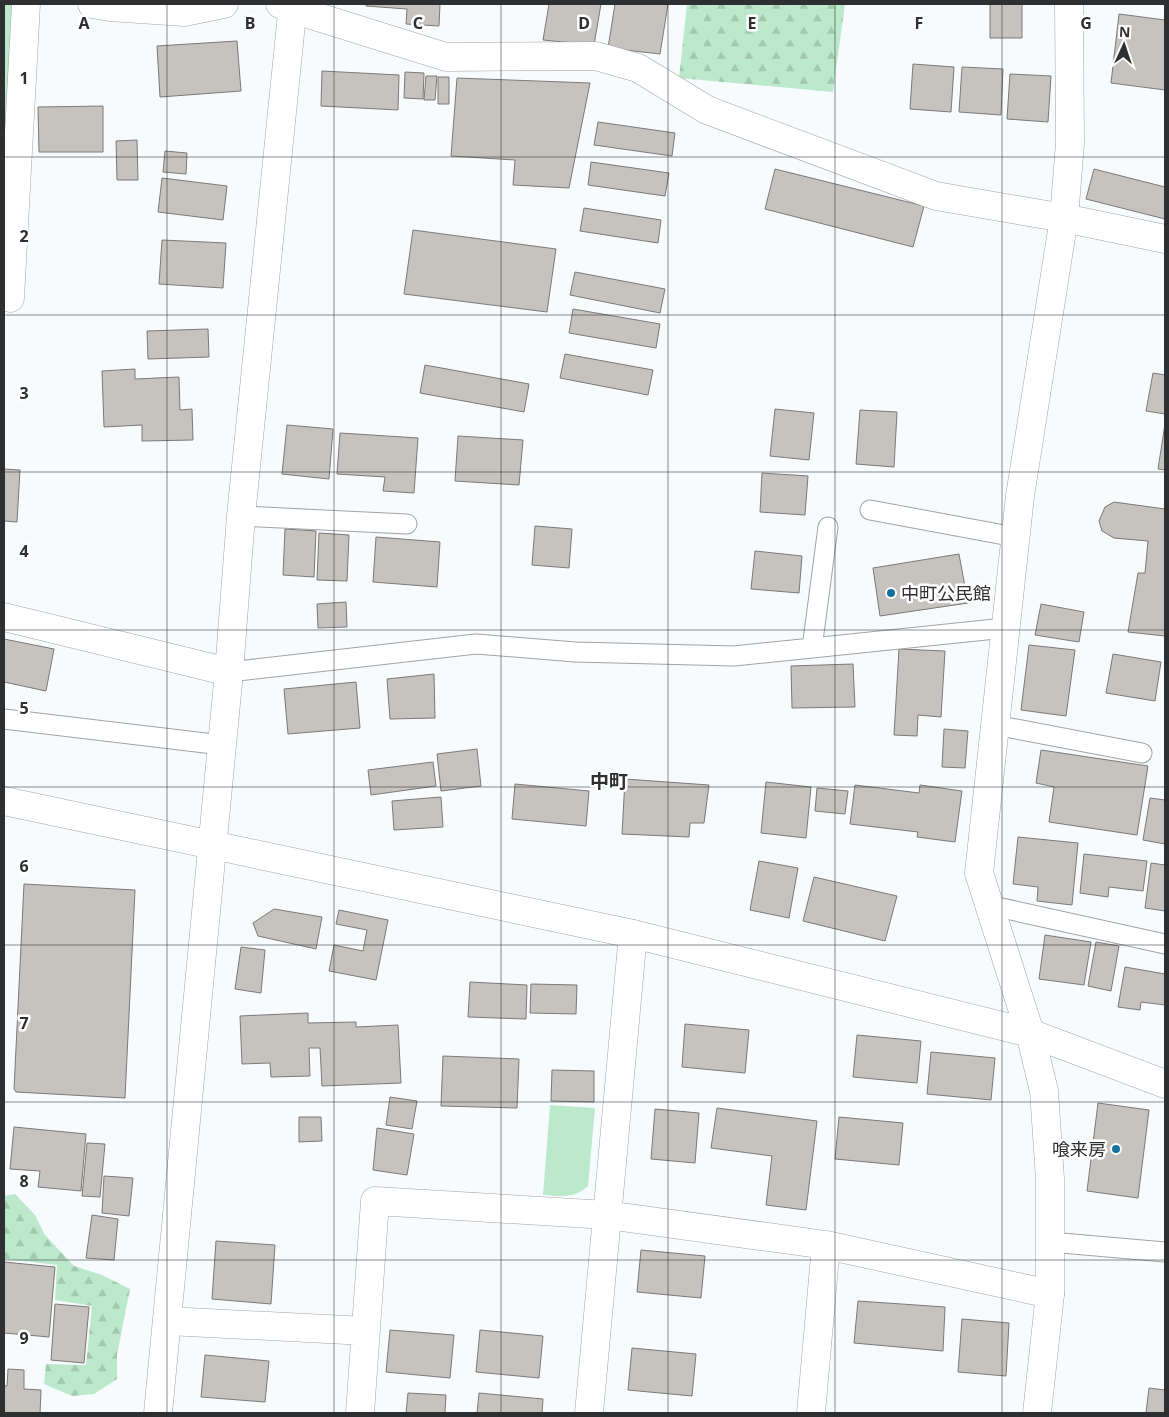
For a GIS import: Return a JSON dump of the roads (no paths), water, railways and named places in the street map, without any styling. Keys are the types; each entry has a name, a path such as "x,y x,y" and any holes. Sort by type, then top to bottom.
{"street":[{"path":"4,296 10,298 26,4"},
{"path":"92,4 184,12 224,4"},
{"path":"1037,1413 1050,1294 1050,1179 1044,1091 1030,1033 979,873 1020,496 1064,218 1070,143 1069,4"},
{"path":"158,1413 213,846 288,6 446,57 596,56 638,68 707,110 936,196 1064,218 1165,239"},
{"path":"4,617 229,672"},
{"path":"4,801 633,934 1030,1033 1165,1084"},
{"path":"589,1413 633,934"},
{"path":"360,1413 375,1201 607,1215 826,1245 1050,1294"},
{"path":"812,1413 826,1245"},
{"path":"168,1322 366,1331"}],"lane":[{"path":"870,510 1015,536"},
{"path":"241,516 407,524"},
{"path":"812,648 828,527"},
{"path":"229,672 476,644 574,652 734,656 1005,628"},
{"path":"4,719 222,745"},
{"path":"995,726 1142,753"},
{"path":"988,905 1165,944"},
{"path":"1050,1242 1165,1252"}],"place":[{"name":"中町公民館","path":"891,593"},
{"name":"喰来房","path":"1116,1149"}],"district":[{"name":"中町","path":"609,781"}]}
